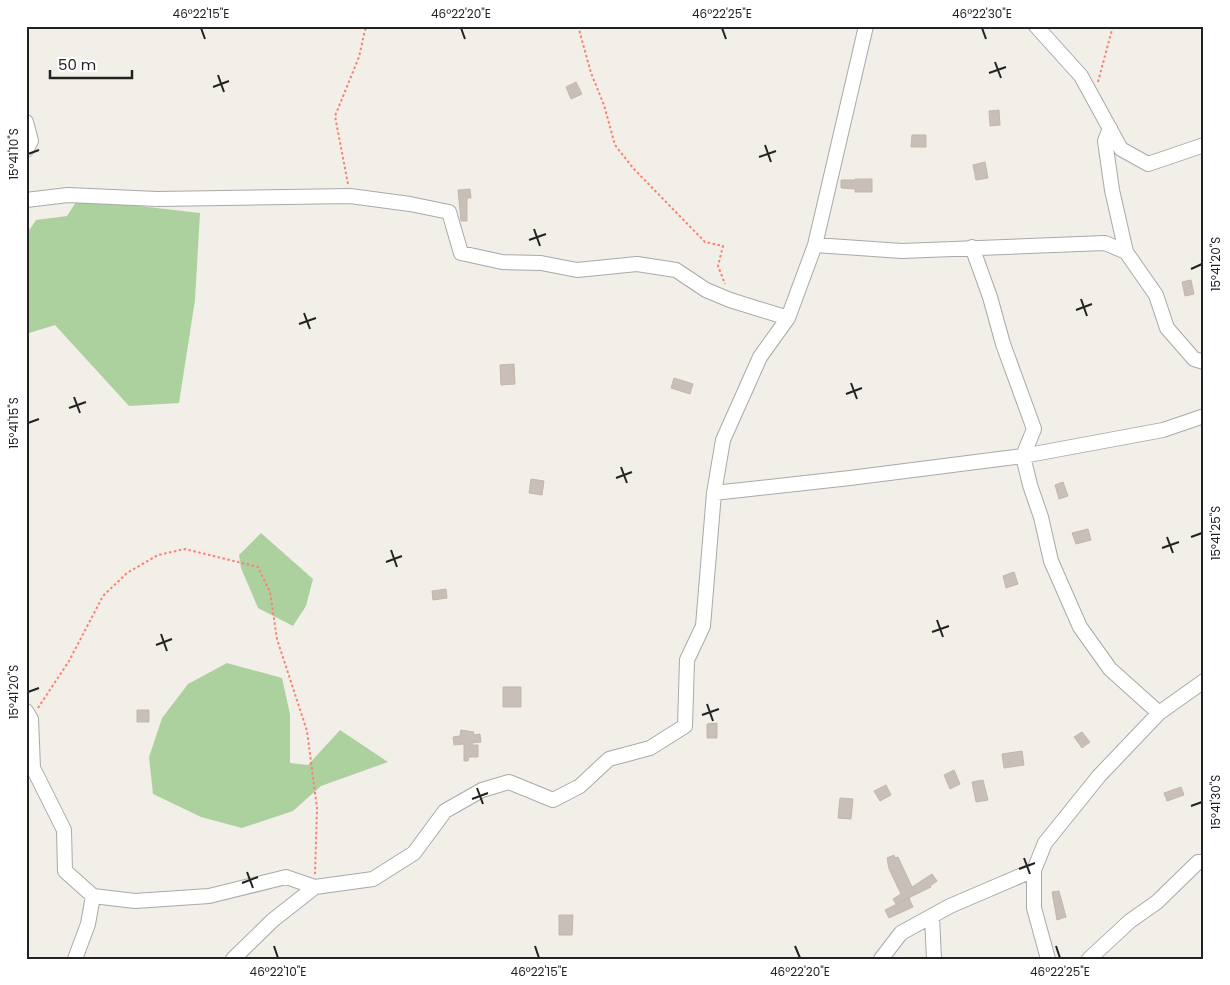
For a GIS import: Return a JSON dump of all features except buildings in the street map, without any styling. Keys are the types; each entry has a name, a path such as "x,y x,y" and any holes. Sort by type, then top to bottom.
{"street":[{"path":"28,715 30,767 64,830 65,871 93,896 135,900 209,896 286,877 315,887 373,879 414,853 445,811 482,790 509,782 553,800 580,786 609,759 650,748 685,726 687,660 703,626 714,493 723,440 760,357 788,318 815,244 866,26"},
{"path":"1036,26 1081,76 1121,149 1148,164 1204,145"},
{"path":"26,122 31,141 26,150"},
{"path":"1110,128 1104,141 1112,190 1126,252 1156,295 1166,328 1194,359 1204,362"},
{"path":"26,200 68,194 157,199 350,196 410,204 449,212 461,253 502,262 541,263 577,270 637,264 676,270 706,290 730,300 788,318"},
{"path":"815,244 902,251 1105,243 1126,252"},
{"path":"972,247 990,297 1003,344 1034,430 1023,456 1041,517 1051,561 1080,627 1110,669 1159,713"},
{"path":"714,493 1023,456 1163,430 1204,416"},
{"path":"1048,959 1034,908 1034,870 1046,843 1099,776 1159,713 1204,681"},
{"path":"1089,959 1130,921 1157,902 1198,862 1204,862"},
{"path":"881,959 901,933 950,906 1034,870"},
{"path":"233,959 273,920 315,887"},
{"path":"75,959 88,924 93,896"},
{"path":"932,916 934,959"}],"path":[{"path":"350,196 335,116 359,57 365,30 368,26"},
{"path":"578,26 591,73 604,105 615,145 633,168 705,242 723,246 718,266 730,300"},
{"path":"1094,99 1113,26"},
{"path":"28,715 69,661 103,596 127,573 158,554 185,549 258,568 270,592 278,638 307,731 317,808 315,887"}],"green space":[{"path":"78,199 200,213 195,300 179,403 129,406 55,325 26,334 26,228 30,229 36,220 67,216"},
{"path":"261,533 313,579 306,606 293,626 258,608 241,568 239,555"},
{"path":"227,663 282,678 290,714 290,763 308,765 340,730 388,762 321,786 293,811 242,828 201,817 153,794 149,757 162,718 188,684"}]}
